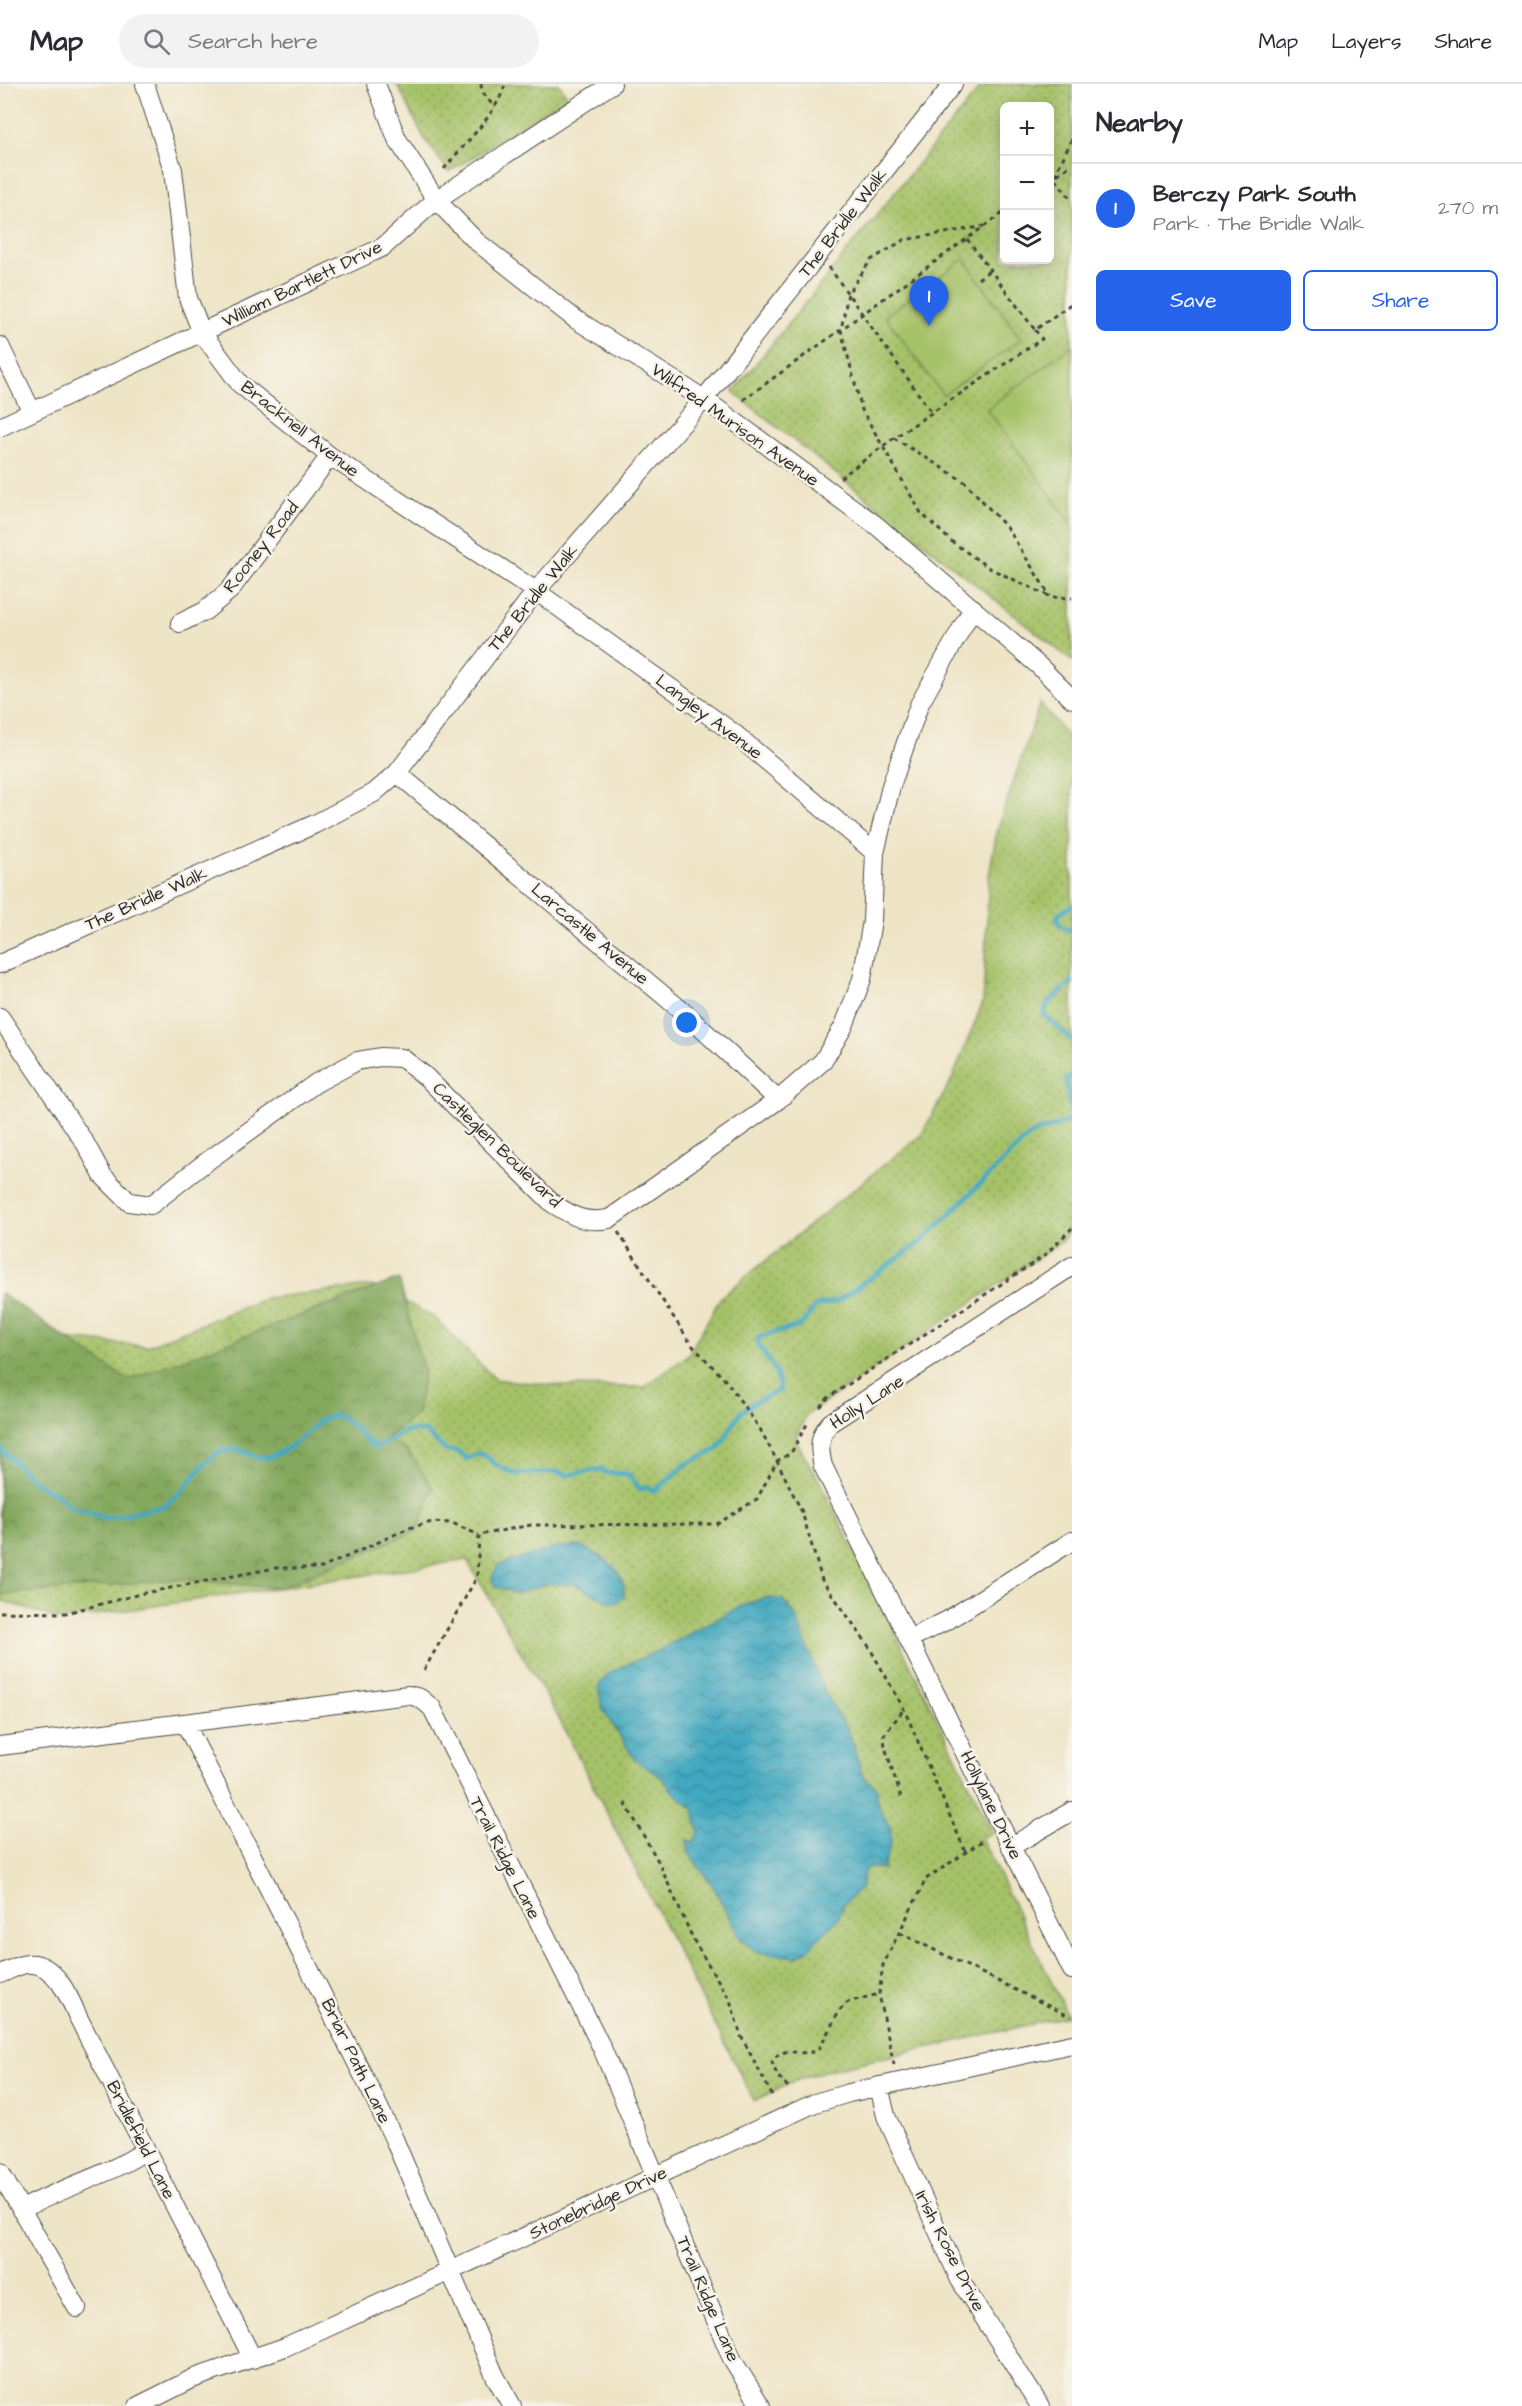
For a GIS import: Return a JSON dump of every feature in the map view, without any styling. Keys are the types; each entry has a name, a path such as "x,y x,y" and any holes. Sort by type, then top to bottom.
{"street":[{"name":"Bracknell Avenue","path":"145,84 173,170 188,298 202,333 240,384 330,456 536,591"},
{"name":"Wilfred Murison Avenue","path":"376,84 397,139 436,200 476,241 575,319 704,399 877,526 1039,666 1072,699"},
{"name":"William Bartlett Drive","path":"0,427 383,247 436,200 612,84"},
{"name":"The Bridle Walk","path":"0,964 315,824 374,793 397,773 536,591 704,399 953,84"},
{"path":"0,346 32,412"},
{"name":"Rooney Road","path":"180,623 205,610 230,590 330,456"},
{"name":"Langley Avenue","path":"536,591 735,734 875,853"},
{"path":"609,1219 778,1100 823,1061 848,1017 862,979 872,921 875,853 891,786 919,705 973,608"},
{"name":"Larcastle Avenue","path":"397,773 687,1015 778,1100"},
{"name":"Castleglen Boulevard","path":"0,1017 85,1143 103,1176 129,1202 151,1205 202,1165 316,1083 357,1061 380,1057 402,1058 425,1076 552,1203 574,1217 591,1221 609,1219"},
{"name":"Holly Lane","path":"909,1639 824,1466 820,1454 822,1432 830,1423 1072,1266"},
{"path":"909,1639 948,1620 1072,1541"},
{"name":"Hollylane Drive","path":"909,1639 1072,1970"},
{"name":"Trail Ridge Lane","path":"0,1746 408,1695 420,1698 426,1703 435,1716 602,2048 733,2361 761,2406"},
{"name":"Briar Path Lane","path":"185,1723 371,2091 495,2376 512,2406"},
{"path":"1011,1846 1072,1811"},
{"name":"Bridlefield Lane","path":"0,1974 29,1963 47,1970 65,1987 253,2360"},
{"name":"Stonebridge Drive","path":"138,2406 192,2379 253,2360 285,2347 815,2103 879,2086 1072,2044"},
{"name":"Irish Rose Drive","path":"879,2086 886,2116 960,2280 1040,2406"},
{"path":"21,2210 119,2166 146,2150"},
{"path":"0,2172 77,2308"}],"path":[{"path":"482,84 481,88 487,99 495,107"},
{"path":"444,169 495,107 503,94 505,84"},
{"path":"1054,177 1072,139"},
{"path":"1054,177 1072,164"},
{"path":"1054,177 1072,201"},
{"path":"743,400 1000,216"},
{"path":"985,226 904,240 871,260 848,293 841,330 862,410 921,513 951,541 989,567 1051,597 1072,598"},
{"path":"825,488 894,438 1041,339 967,239"},
{"path":"819,253 932,413"},
{"path":"978,279 990,270"},
{"path":"1035,330 1072,303"},
{"path":"894,438 965,482 1008,529 1051,597"},
{"path":"609,1219 691,1344 728,1383 740,1400 777,1461 801,1512 822,1580 868,1645 904,1709 965,1851"},
{"path":"817,1412 829,1397 1044,1256 1072,1228"},
{"path":"0,1612 66,1613 144,1593 275,1568 322,1568 409,1528 432,1522 452,1523 479,1535 531,1525 717,1524 757,1499 777,1461 791,1453 804,1426 811,1419"},
{"path":"424,1670 477,1577 479,1535"},
{"path":"901,1797 885,1747 884,1735 904,1709"},
{"path":"625,1803 658,1861 694,1941 730,2000 741,2036 771,2095"},
{"path":"894,2067 879,1994 882,1965 926,1879 984,1839"},
{"path":"900,1933 1071,2017"},
{"path":"788,2087 777,2075 772,2062 776,2055 785,2051 804,2054 818,2050 840,2010 848,2002 879,1994"}],"green space":[{"path":"397,84 559,84 568,97 449,172 424,138"},
{"path":"983,84 1072,84 1072,661 733,392"},
{"path":"964,259 1021,339 943,395 885,316"},
{"path":"1072,346 1072,524 987,409"},
{"path":"1040,703 1072,742 1072,1226 1061,1242 806,1415 795,1440 818,1478 993,1832 981,1838 1068,2016 824,2071 789,2083 754,2101 557,1715 467,1560 60,1620 0,1600 0,1297 51,1338 147,1346 266,1298 372,1286 433,1316 495,1379 561,1386 645,1387 688,1355 721,1297 921,1135 952,1079 983,1002 989,876 997,830"},
{"path":"399,1279 424,1373 417,1413 386,1439 409,1452 433,1488 418,1530 280,1588 178,1579 0,1595 0,1293 128,1380"}],"water":[{"path":"579,1546 611,1564 622,1579 624,1597 616,1602 607,1601 575,1584 545,1584 516,1594 495,1586 492,1577 498,1565 557,1547"},
{"path":"765,1598 782,1599 795,1615 824,1691 850,1734 862,1774 877,1789 878,1805 891,1829 891,1843 883,1869 869,1867 864,1871 861,1888 843,1905 838,1919 808,1950 796,1957 757,1952 739,1937 713,1886 689,1854 687,1840 693,1842 699,1833 694,1810 672,1791 662,1778 635,1760 602,1708 599,1685 610,1672 658,1651 742,1605"}],"waterway":[{"path":"1072,906 1059,913 1057,919 1061,926 1072,931"},
{"path":"1072,982 1048,1003 1044,1015 1072,1040"},
{"path":"1072,1075 1066,1080 1072,1116"},
{"path":"0,1448 37,1484 56,1493 71,1507 108,1518 164,1506 182,1492 203,1465 219,1452 237,1449 260,1458 271,1457 292,1446 321,1420 334,1415 346,1420 374,1447 384,1444 405,1431 425,1431 445,1450 459,1452 466,1459 478,1454 485,1455 496,1465 515,1474 556,1472 568,1475 601,1469 607,1473 628,1474 640,1489 648,1487 655,1491 686,1464 718,1449 740,1413 755,1402 780,1390 776,1372 759,1346 758,1337 800,1326 816,1306 838,1301 921,1242 1030,1135 1072,1117"}],"place":[{"name":"Berczy Park South","path":"929,326"}]}
